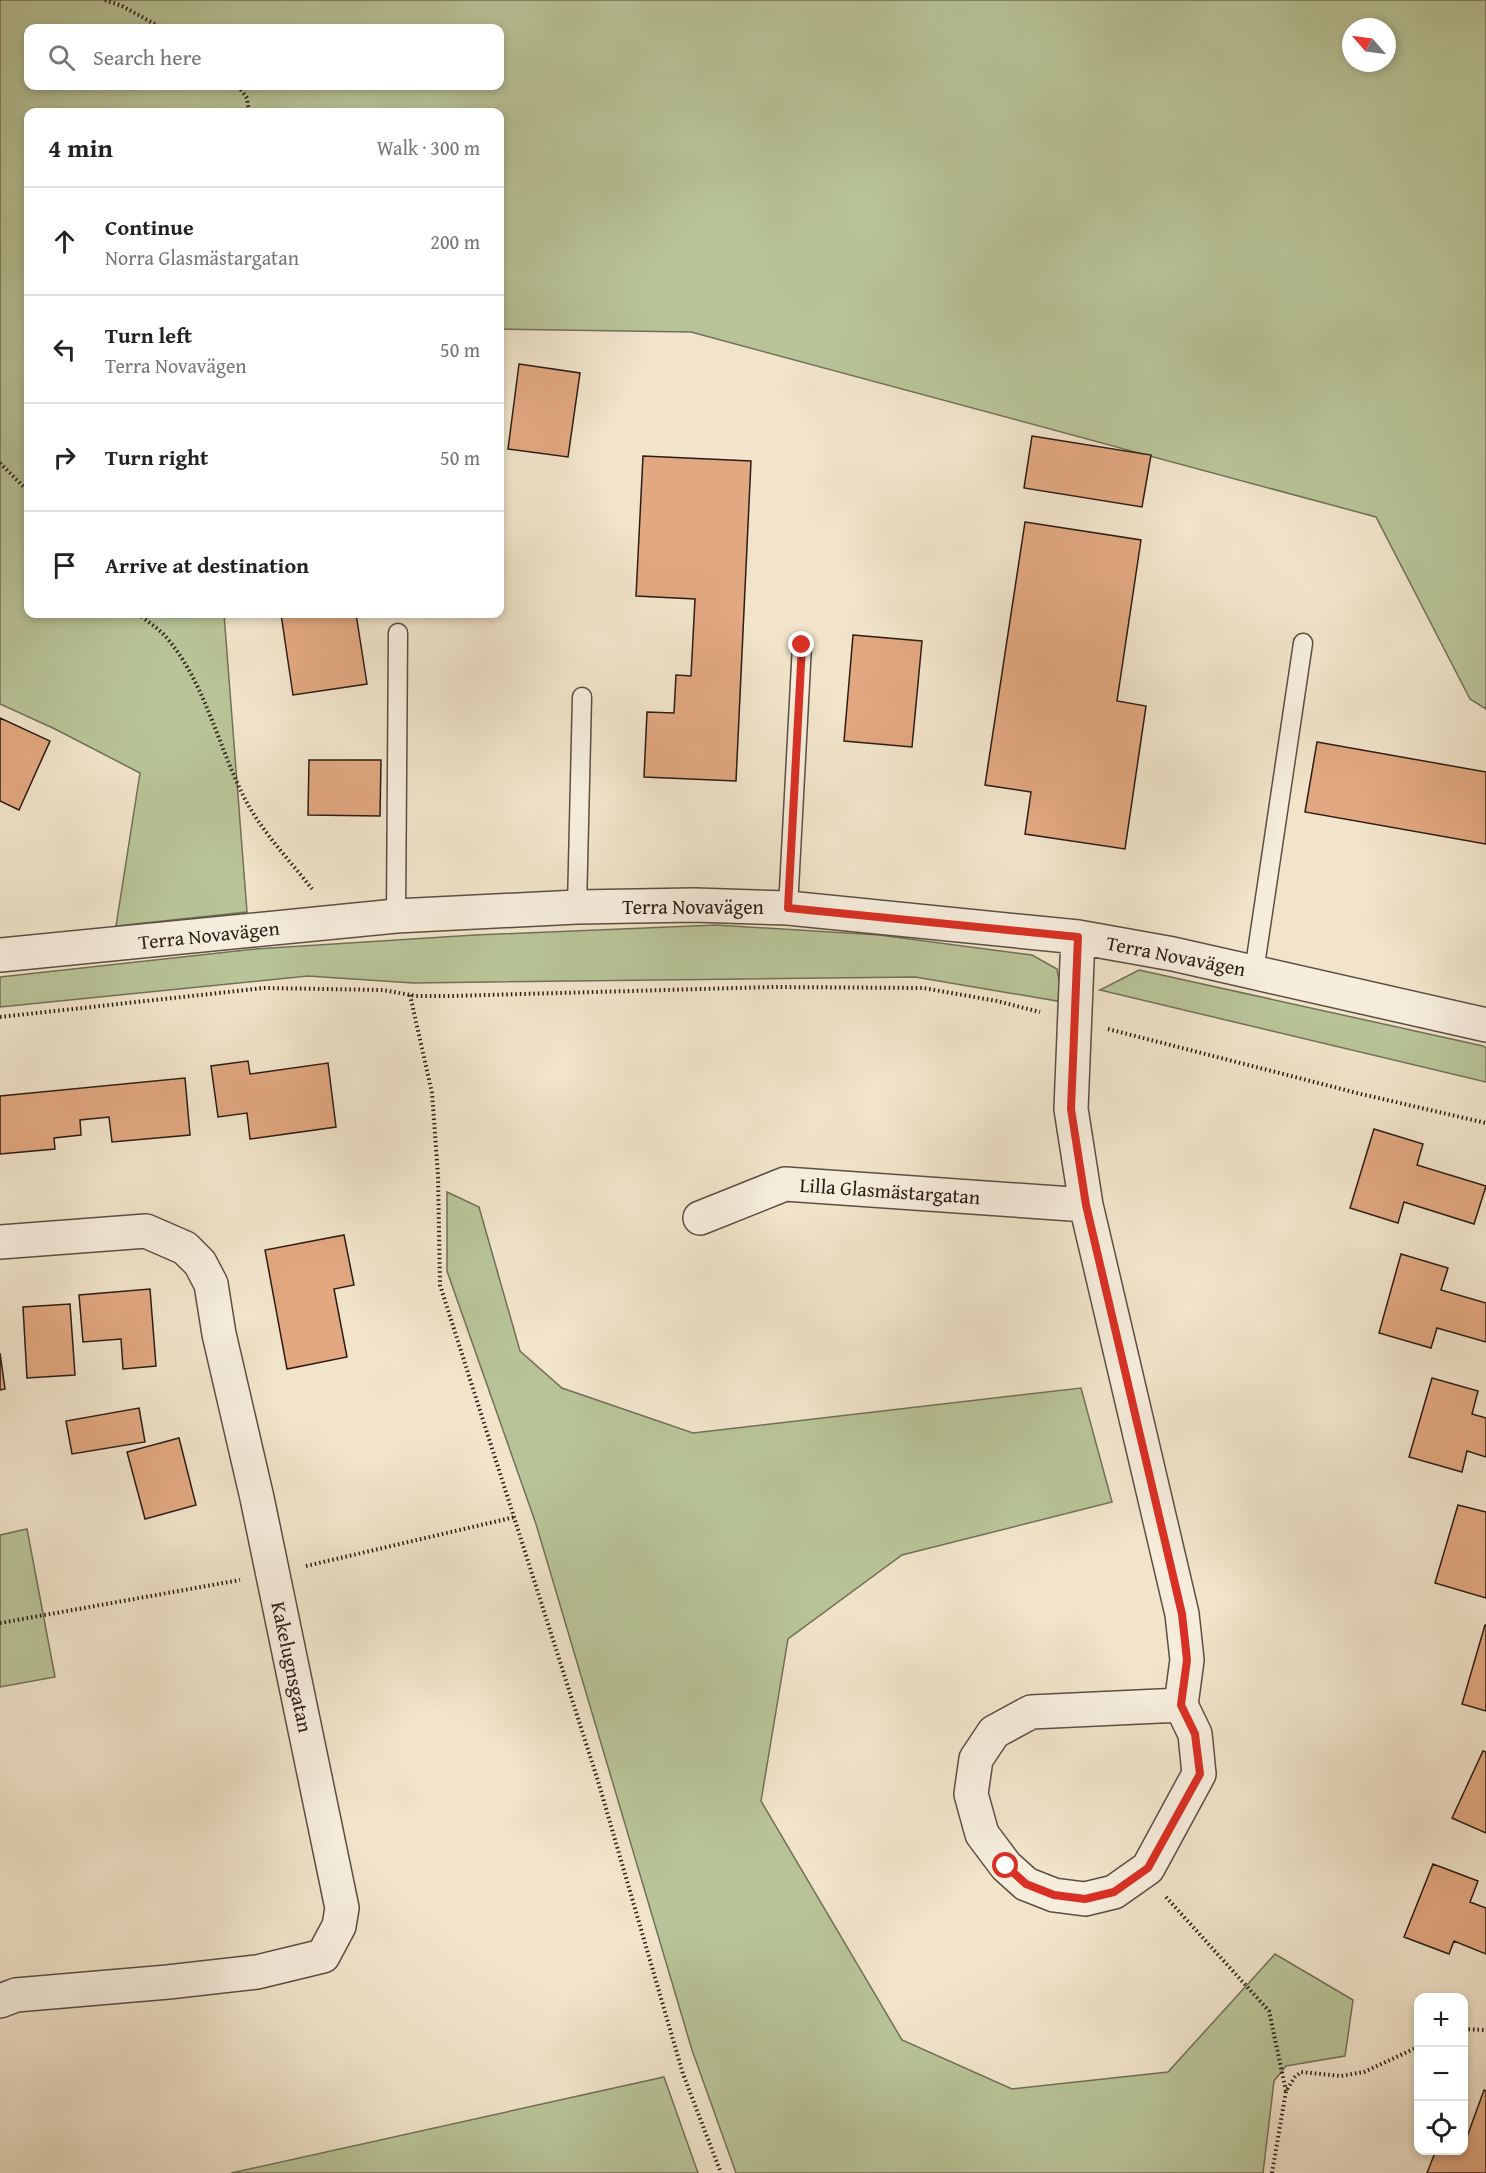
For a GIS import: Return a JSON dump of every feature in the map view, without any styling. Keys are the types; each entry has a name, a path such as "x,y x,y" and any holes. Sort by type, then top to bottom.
{"street":[{"name":"Terra Novavägen","path":"0,955 396,916 577,907 694,905 788,908 1078,937 1173,954 1486,1025"},
{"path":"1078,937 1071,1109 1086,1205 1182,1614 1187,1660 1181,1705 1195,1734 1200,1774 1148,1868 1114,1892 1085,1899 1054,1895 1026,1884 1006,1866 982,1834 971,1794 976,1759 994,1732 1031,1712 1181,1705"},
{"name":"Lilla Glasmästargatan","path":"700,1218 785,1184 1086,1205"},
{"name":"Kakelugnsgatan","path":"0,1242 146,1231 185,1248 200,1263 211,1284 219,1334 273,1574 342,1908 339,1926 323,1956 257,1972 16,1995 0,2001"}],"lane":[{"path":"396,916 398,633"},
{"path":"1254,972 1303,643"},
{"path":"788,908 802,645"},
{"path":"577,907 582,697"}],"path":[{"path":"105,0 122,6 155,24"},
{"path":"241,90 247,98 248,108"},
{"path":"0,463 24,487"},
{"path":"143,618 166,637 191,675 216,728 242,794 263,828 340,922"},
{"path":"0,1017 264,988 383,990 411,995 452,996 772,987 923,988 997,1001 1361,1094 1486,1123"},
{"path":"411,995 432,1093 438,1174 440,1285 598,1781 683,2074 721,2173"},
{"path":"0,1623 273,1574 515,1516"},
{"path":"1143,1872 1269,2011 1286,2091"},
{"path":"1468,2029 1486,2030"},
{"path":"1272,2173 1286,2091 1294,2077 1301,2072 1341,2076 1364,2072 1414,2049"}],"green space":[{"path":"0,0 1486,0 1486,709 1470,699 1376,517 691,332 504,329 504,108 24,108 24,618 224,618 247,912 116,926 140,773 55,729 0,704"},
{"path":"716,925 879,935 1032,955 1057,969 1063,1002 915,977 413,983 308,976 0,1007 0,977 255,949 475,935"},
{"path":"1139,970 1483,1046 1486,1048 1486,1082 1100,990"},
{"path":"447,1192 479,1207 520,1351 562,1388 693,1433 1081,1388 1112,1502 902,1555 788,1639 761,1801 902,2040 1012,2089 1168,2072 1275,1954 1353,2000 1345,2056 1286,2066 1274,2081 1263,2173 736,2173 692,2050 536,1524 447,1271"},
{"path":"27,1529 55,1677 0,1687 0,1535"},
{"path":"664,2077 698,2173 231,2173"}],"building":[{"path":"519,364 580,373 568,457 508,449"},
{"path":"1032,436 1151,455 1142,507 1024,488"},
{"path":"643,456 751,461 736,781 644,777 647,712 674,713 676,675 691,676 695,599 636,596"},
{"path":"1025,522 1141,540 1117,701 1146,706 1125,849 1025,834 1031,792 985,785"},
{"path":"282,618 357,618 367,684 293,695"},
{"path":"853,635 922,641 912,747 844,741"},
{"path":"0,718 50,741 19,810 0,801"},
{"path":"1317,742 1486,772 1486,844 1305,812"},
{"path":"309,760 381,760 380,816 308,815"},
{"path":"248,1061 250,1074 328,1063 336,1127 250,1139 247,1113 218,1117 211,1066"},
{"path":"185,1078 190,1135 112,1142 109,1117 80,1120 81,1135 54,1138 55,1149 0,1154 0,1096"},
{"path":"1374,1129 1423,1144 1417,1165 1486,1186 1474,1224 1404,1202 1398,1223 1350,1208"},
{"path":"344,1235 354,1285 334,1289 347,1357 287,1369 265,1250"},
{"path":"1401,1254 1448,1268 1441,1290 1486,1303 1486,1342 1437,1328 1431,1348 1379,1333"},
{"path":"150,1289 156,1366 123,1369 121,1339 83,1342 79,1295"},
{"path":"70,1304 75,1375 27,1378 23,1307"},
{"path":"0,1353 5,1389 0,1390"},
{"path":"1432,1378 1478,1391 1472,1414 1486,1418 1486,1457 1467,1451 1462,1472 1409,1457"},
{"path":"139,1408 145,1442 72,1454 66,1421"},
{"path":"179,1438 196,1505 145,1519 127,1452"},
{"path":"1458,1505 1486,1512 1486,1598 1435,1583"},
{"path":"1486,1625 1486,1711 1462,1704"},
{"path":"1483,1751 1486,1752 1486,1833 1452,1818"},
{"path":"1433,1864 1478,1881 1470,1902 1486,1908 1486,1954 1454,1941 1449,1954 1404,1937"},
{"path":"1484,2090 1486,2091 1486,2173 1427,2173 1434,2155 1468,2155 1468,2134"}],"route":[{"path":"802,645 788,908 1078,937 1071,1109 1086,1205 1182,1614 1187,1660 1181,1705 1195,1734 1200,1774 1148,1868 1114,1892 1085,1899 1054,1895 1026,1884 1006,1866"}]}
